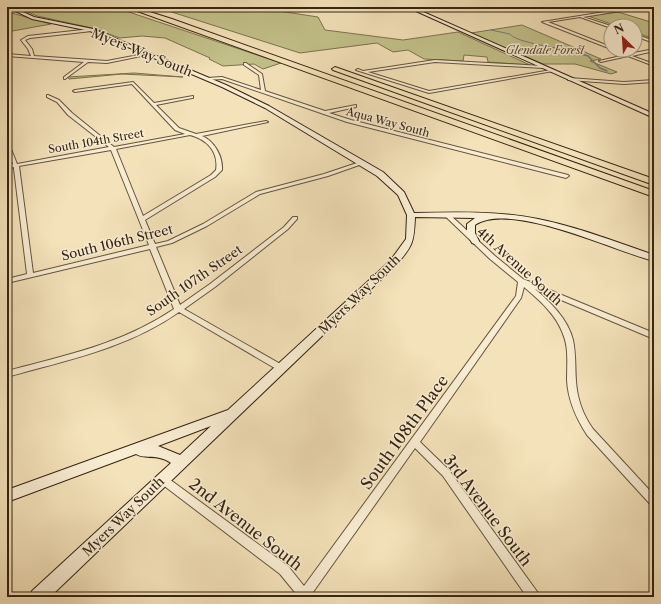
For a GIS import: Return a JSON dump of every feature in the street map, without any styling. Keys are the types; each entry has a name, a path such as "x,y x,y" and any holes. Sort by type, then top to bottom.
{"highway":[{"path":"129,7 178,22 654,194"},
{"path":"147,7 265,45"},
{"path":"324,65 654,182"}],"main road":[{"name":"Myers Way South","path":"9,7 33,18 90,30 207,79 268,107 386,178 404,198 411,215 411,235 405,248 393,263 38,597"},
{"path":"409,7 654,116"},
{"path":"404,198 416,209 444,215"},
{"path":"411,215 494,216 557,226 654,258"},
{"path":"411,235 424,220 444,215"},
{"path":"475,241 471,233 471,224 480,218 494,216"},
{"path":"7,496 231,414"},
{"path":"108,460 142,451 156,450 172,456 180,462"}],"street":[{"path":"512,8 518,7"},
{"path":"607,7 618,10"},
{"path":"603,45 544,22 642,7"},
{"path":"579,16 603,24"},
{"path":"33,57 31,50 23,40 25,38 90,30"},
{"path":"643,38 654,42"},
{"path":"25,50 31,50"},
{"path":"7,54 31,50"},
{"path":"643,52 654,50"},
{"path":"7,54 19,51"},
{"path":"7,54 87,61 116,61 149,54"},
{"path":"602,61 616,58"},
{"path":"636,58 654,65"},
{"path":"65,78 87,61"},
{"path":"363,71 435,61 543,67"},
{"path":"245,64 259,73 263,92"},
{"path":"358,70 429,92 550,71"},
{"name":"Aqua Way South","path":"207,79 222,78 320,113 372,128 566,176"},
{"path":"569,79 624,83 654,81"},
{"path":"75,91 133,83 177,129 189,135 266,122"},
{"path":"48,96 58,101 70,114 112,148 143,219 178,309 280,368"},
{"path":"153,104 192,96"},
{"path":"320,113 355,106"},
{"name":"South 104th Street","path":"7,167 189,135"},
{"path":"143,219 213,176 219,170 220,160 207,141 196,135"},
{"path":"7,144 16,165 30,275"},
{"name":"South 106th Street","path":"7,280 153,246 192,232 258,193 326,175 362,163"},
{"name":"4th Avenue South","path":"444,215 548,305 566,332 571,349 572,388 584,423 590,432 654,502"},
{"name":"South 107th Street","path":"7,374 117,342 140,332 178,309 286,228 295,218"},
{"path":"521,281 654,336"},
{"name":"South 108th Place","path":"305,596 519,296 521,281"},
{"name":"3rd Avenue South","path":"415,443 446,473 534,597"},
{"name":"2nd Avenue South","path":"162,479 284,570 305,596"}],"green space":[{"path":"16,7 114,7 281,63 263,69 254,64 223,66 209,59 210,58 165,38 142,36 120,38 92,28 37,16"},
{"path":"156,7 253,7 318,17 325,30 403,40 458,32 530,65 488,62 487,57 464,55 463,61 424,59 408,50 393,52 377,43 300,53"},
{"path":"8,12 51,24 7,32"},
{"path":"618,12 638,18 603,18 603,21 588,16"},
{"path":"643,20 654,23 654,39 643,35"},
{"name":"Glendale Forest","path":"522,25 601,59 590,61 617,72 611,74 575,64 543,64 471,33"},
{"path":"134,73 183,77 122,74 69,79 68,77"}],"waterway":[{"path":"491,30 510,34 530,43 573,52"},
{"path":"573,52 588,56 600,68 607,71"}]}
